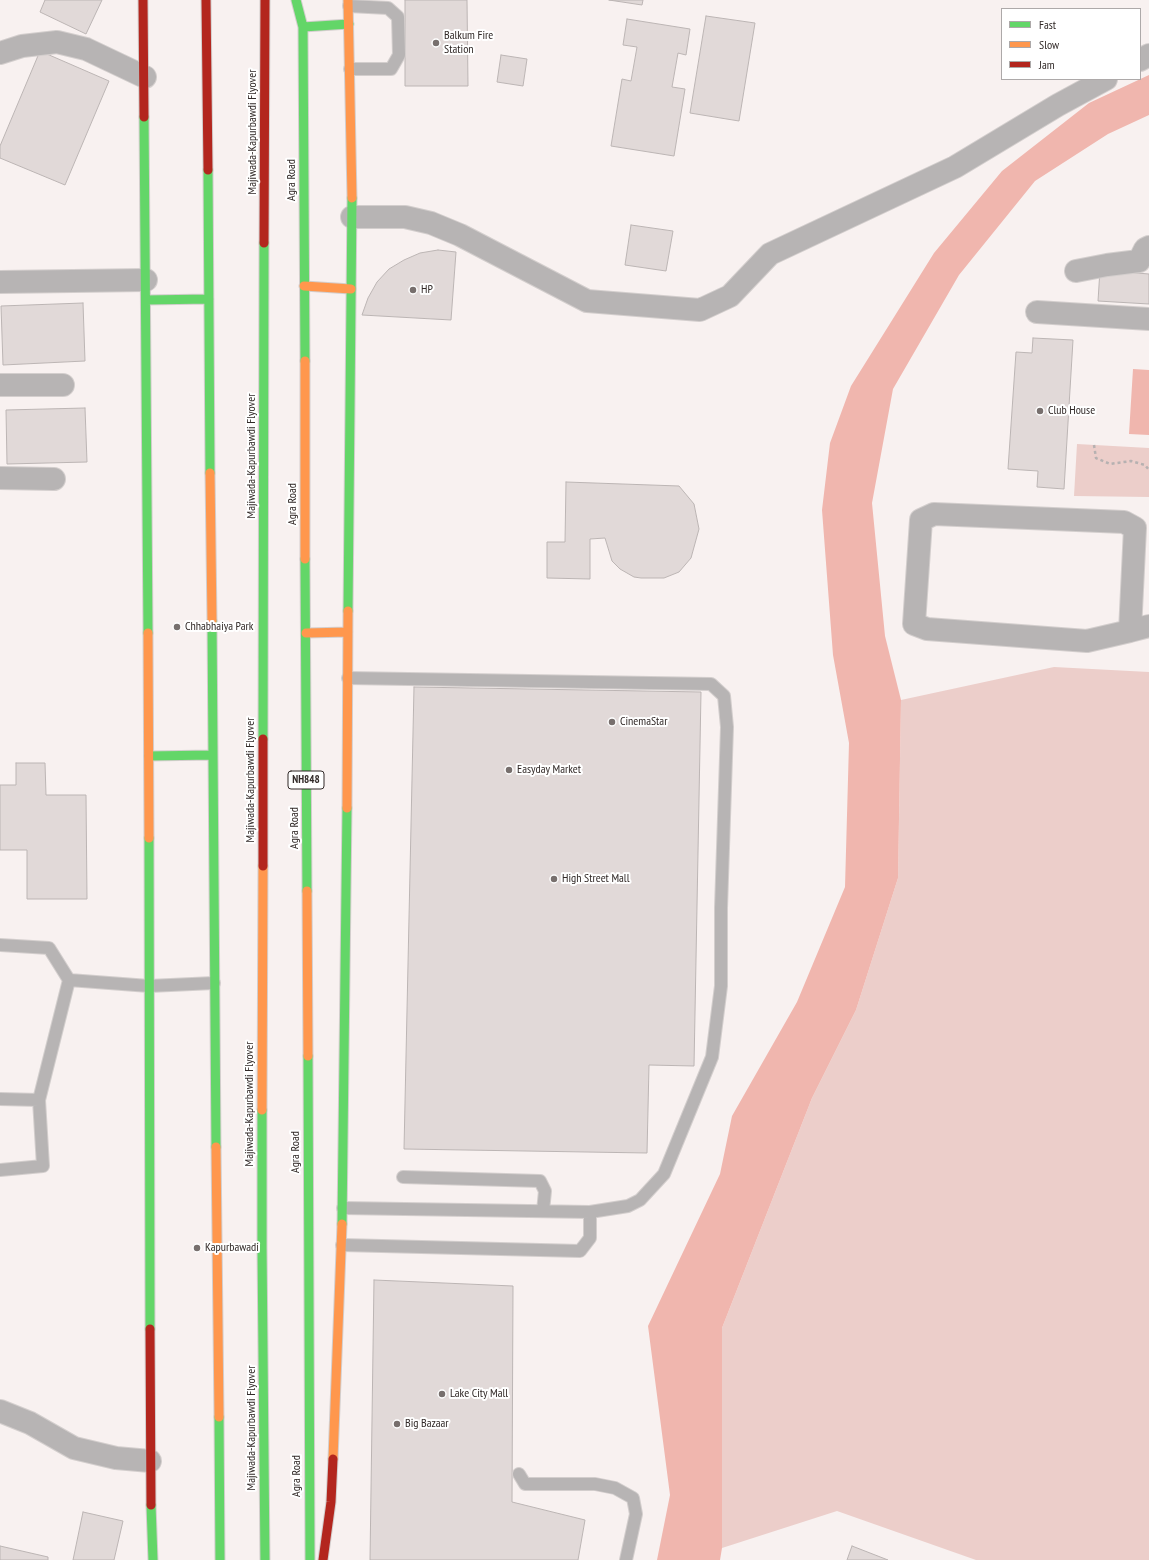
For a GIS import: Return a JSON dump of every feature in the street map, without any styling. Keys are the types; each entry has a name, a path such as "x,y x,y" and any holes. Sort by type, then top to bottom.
{"main road":[{"path":"143,0 145,77 149,756 150,1461 153,1560"},
{"path":"206,0 220,1560"},
{"name":"Majiwada-Kapurbawdi Flyover","path":"265,0 262,1246 265,1560"},
{"name":"Agra Road","path":"296,0 303,27 310,1560"},
{"path":"323,1560 331,1502 343,1208 352,217 348,3"},
{"path":"303,27 349,24"},
{"path":"304,286 351,289"},
{"path":"146,290 209,299"},
{"path":"306,633 348,632"},
{"path":"149,756 212,755"}],"street":[{"path":"0,53 22,46 57,42 86,49 145,77"},
{"path":"352,217 405,217 431,223 460,235 587,301 700,310 730,296 770,254 954,166 1058,105 1104,80"},
{"path":"1076,271 1139,261 1146,249 1149,247"},
{"path":"0,282 146,290"},
{"path":"1037,312 1149,319"},
{"path":"0,385 63,385"},
{"path":"0,478 54,479"},
{"path":"934,514 1124,522 1135,528 1140,628 1087,641 927,629 914,624 921,520 934,514"},
{"path":"0,1411 30,1423 74,1448 116,1458 150,1461"}],"lane":[{"path":"348,3 388,8 398,17 399,55 391,69 350,69"},
{"path":"343,1208 590,1212 628,1206 640,1200 664,1174 712,1057 721,986 721,908 726,727 724,696 711,684 348,678"},
{"path":"0,945 49,948 69,980 39,1100 43,1166 0,1170"},
{"path":"69,980 149,986 214,983"},
{"path":"0,1099 39,1100"},
{"path":"403,1177 540,1181 545,1191 543,1211"},
{"path":"342,1244 580,1251 590,1238 590,1212"},
{"path":"519,1474 525,1484 594,1484 615,1488 633,1498 636,1514 626,1560"}],"path":[{"path":"1094,445 1096,458 1110,464 1131,461 1145,464 1149,470"}],"shaded area":[{"path":"1149,75 1149,115 1108,134 1035,181 959,275 893,389 872,503 885,636 901,700 898,878 856,1010 812,1098 722,1328 722,1548 720,1560 657,1560 670,1495 648,1326 720,1174 732,1116 797,1002 845,887 849,743 833,655 822,510 830,443 851,386 934,253 1002,171 1089,103"},
{"path":"1133,369 1149,370 1149,435 1129,434"},
{"path":"1077,444 1149,448 1149,497 1074,496"},
{"path":"1054,667 1149,672 1149,1560 976,1560 837,1511 722,1548 722,1328 812,1098 856,1010 898,878 901,700"}],"building":[{"path":"45,0 102,0 86,34 40,12"},
{"name":"Balkum Fire Station","path":"405,0 467,0 468,86 405,86"},
{"path":"609,0 643,0 642,5"},
{"path":"706,16 755,23 739,121 690,113"},
{"path":"627,19 690,29 686,55 678,53 672,87 685,89 674,156 611,146 622,79 631,81 637,47 623,45"},
{"path":"40,51 109,81 65,185 0,158 0,146"},
{"path":"501,55 527,59 523,86 497,82"},
{"path":"631,225 673,231 666,271 625,265"},
{"name":"HP","path":"438,250 456,252 451,320 362,315 368,298 377,282 389,269 420,253"},
{"path":"1100,270 1149,274 1149,304 1098,301"},
{"path":"83,303 85,361 3,365 1,306"},
{"name":"Club House","path":"1033,338 1073,340 1064,489 1037,487 1038,471 1008,469 1016,352 1032,353"},
{"path":"85,408 87,462 7,464 6,410"},
{"path":"566,482 679,486 694,504 699,529 691,558 679,572 664,578 634,577 620,569 612,561 605,538 590,539 590,579 547,578 547,542 565,542"},
{"name":"High Street Mall","path":"414,687 701,692 694,1066 649,1065 647,1153 404,1149"},
{"path":"16,763 45,763 46,795 86,795 87,899 27,899 27,850 0,850 0,785 16,785"},
{"name":"Lake City Mall","path":"374,1280 513,1286 512,1502 585,1520 578,1560 370,1560"},
{"path":"83,1512 123,1521 114,1560 73,1560"},
{"path":"0,1546 48,1557 48,1560 0,1560"},
{"path":"852,1546 888,1560 847,1560"}],"traffic: fast":[{"path":"296,0 303,27 305,361"},
{"path":"303,27 349,24"},
{"path":"144,117 148,633"},
{"path":"208,170 210,473"},
{"path":"348,611 352,198"},
{"path":"263,739 264,243"},
{"path":"146,300 209,299"},
{"path":"305,559 307,891"},
{"path":"212,621 216,1147"},
{"path":"149,756 212,755"},
{"path":"342,1224 347,808"},
{"path":"149,838 150,1329"},
{"path":"308,1056 310,1560"},
{"path":"262,1110 265,1560"},
{"path":"219,1417 220,1560"},
{"path":"151,1505 153,1560"}],"traffic: slow":[{"path":"348,0 352,198"},
{"path":"304,286 351,289"},
{"path":"305,361 305,559"},
{"path":"210,473 212,621"},
{"path":"347,808 348,611"},
{"path":"306,633 348,632"},
{"path":"148,633 149,838"},
{"path":"262,1110 263,866"},
{"path":"307,891 308,1056"},
{"path":"216,1147 219,1417"},
{"path":"333,1459 342,1224"}],"traffic: jam":[{"path":"143,0 144,117"},
{"path":"206,0 208,170"},
{"path":"264,243 265,0"},
{"path":"263,739 263,866"},
{"path":"150,1329 151,1505"},
{"path":"323,1560 331,1502 333,1459"}],"place":[{"name":"Balkum Fire Station","path":"436,43"},
{"name":"HP","path":"413,290"},
{"name":"Club House","path":"1040,411"},
{"name":"Chhabhaiya Park","path":"177,627"},
{"name":"CinemaStar","path":"612,722"},
{"name":"Easyday Market","path":"509,770"},
{"name":"High Street Mall","path":"554,879"},
{"name":"Kapurbawadi","path":"197,1248"},
{"name":"Lake City Mall","path":"442,1394"},
{"name":"Big Bazaar","path":"397,1424"}]}
